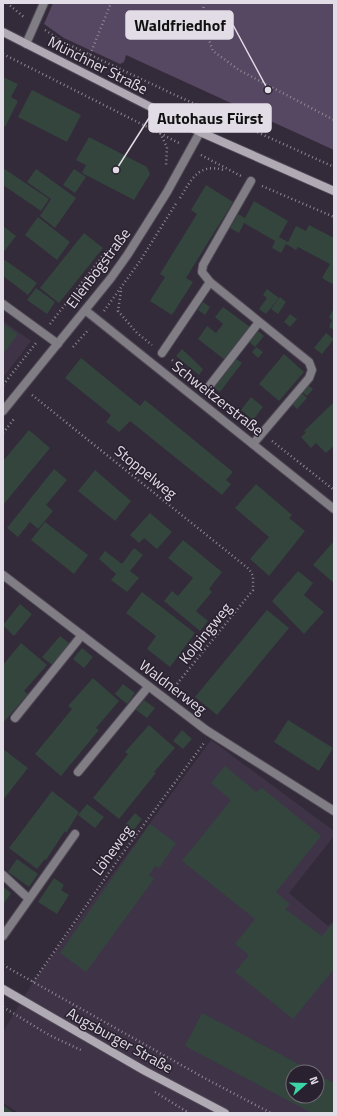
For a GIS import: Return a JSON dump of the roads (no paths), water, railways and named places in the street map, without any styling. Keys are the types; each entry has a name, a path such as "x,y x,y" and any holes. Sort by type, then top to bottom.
{"street":[{"path":"26,44 44,3"},
{"name":"Münchner Straße","path":"3,32 200,132 334,191"},
{"name":"Ellenbogstraße","path":"3,411 111,278 145,230 200,132"},
{"path":"251,181 203,265 202,272 210,282 309,362 312,370 309,378 253,444"},
{"path":"162,353 210,282"},
{"path":"3,304 58,344"},
{"name":"Schweitzerstraße","path":"85,310 334,509"},
{"path":"207,389 259,322"},
{"name":"Waldnerweg","path":"3,575 165,700 212,733 334,811"},
{"path":"14,718 82,635"},
{"path":"78,772 148,687"},
{"path":"3,936 75,834"},
{"path":"3,875 29,899"},
{"name":"Augsburger Straße","path":"3,989 145,1071 225,1113"}],"place":[{"name":"Waldfriedhof","path":"268,90"},
{"name":"Autohaus Fürst","path":"116,170"}]}
